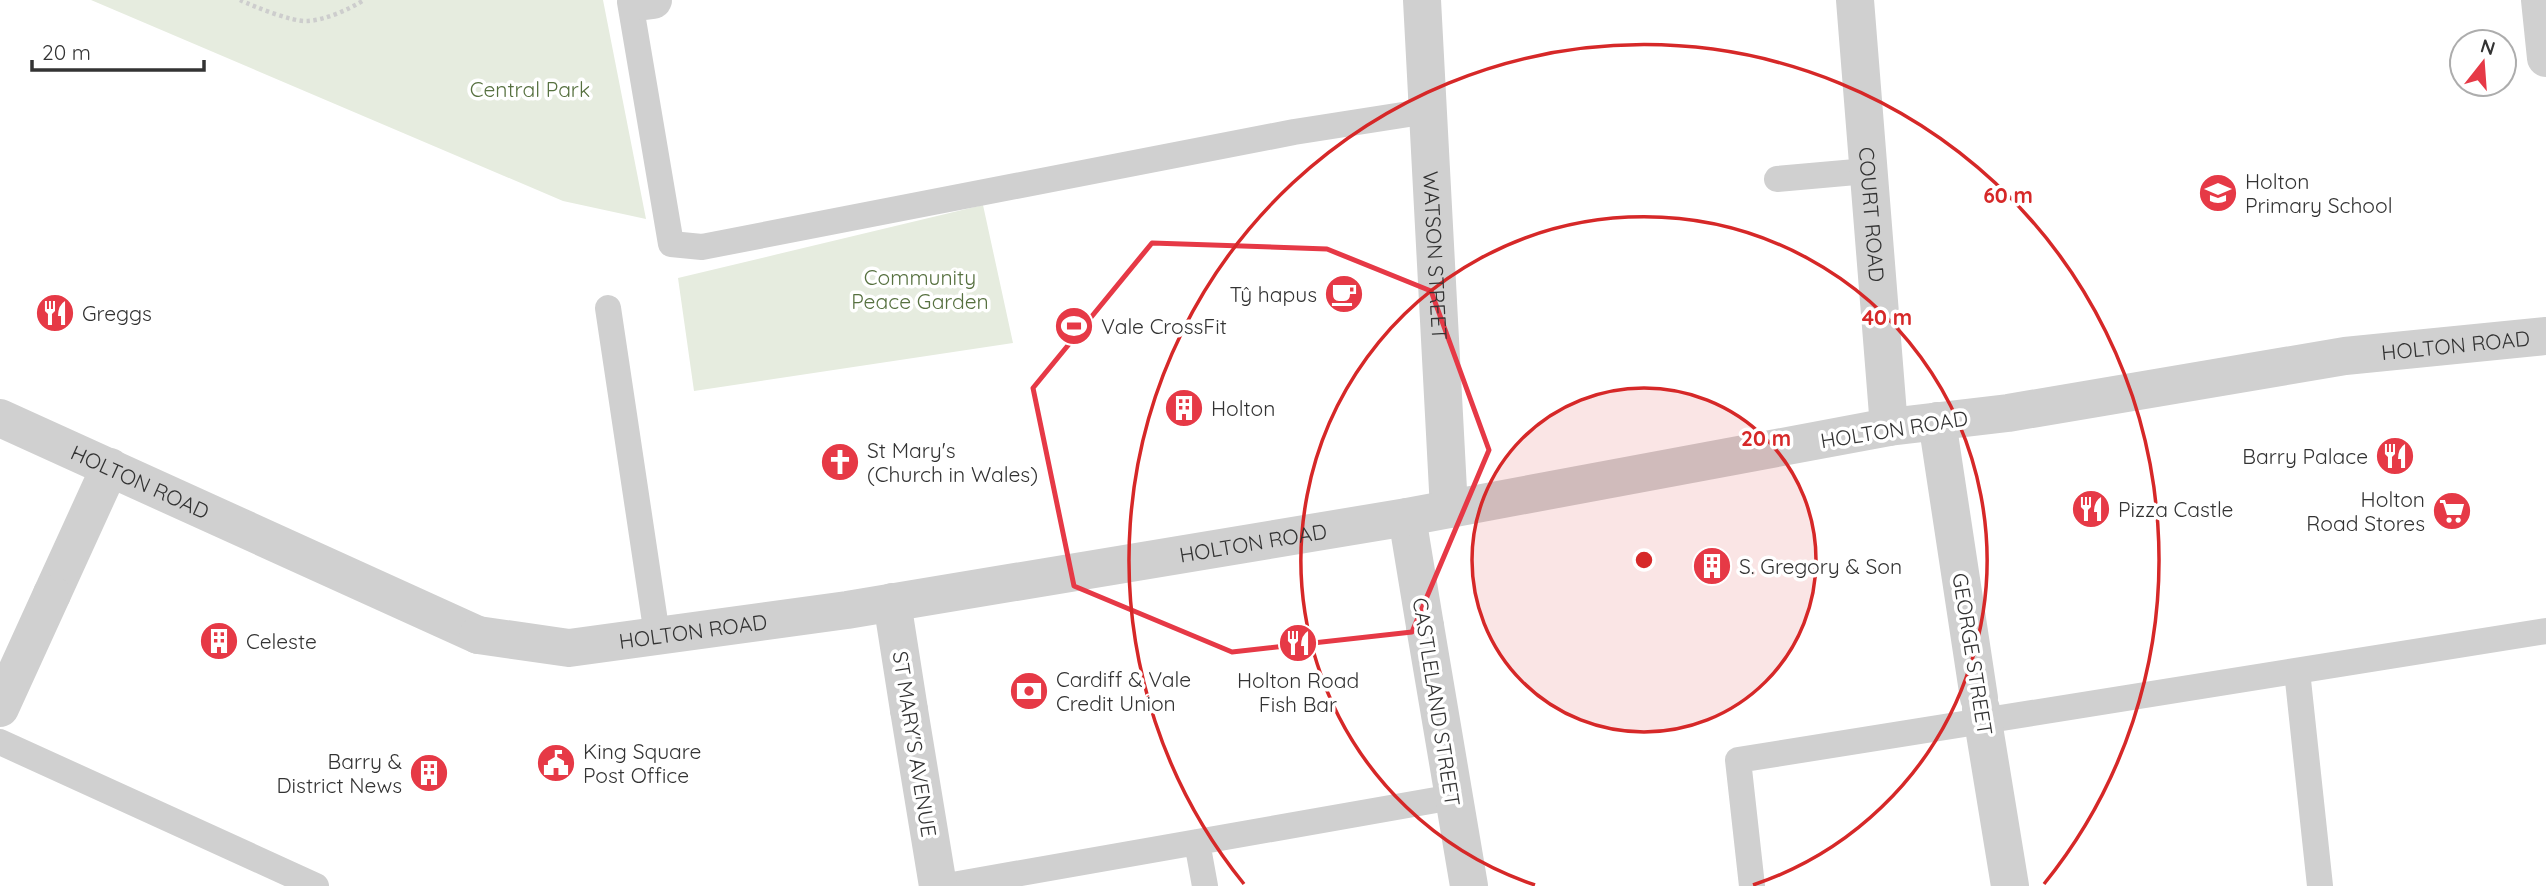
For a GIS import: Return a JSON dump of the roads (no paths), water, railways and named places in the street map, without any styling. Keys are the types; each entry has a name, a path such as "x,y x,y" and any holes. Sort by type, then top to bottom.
{"street":[{"name":"WATSON STREET","path":"1422,0 1449,509"},
{"name":"COURT ROAD","path":"1855,0 1889,427"},
{"path":"2540,0 2546,48"},
{"name":"HOLTON ROAD","path":"0,418 478,635 569,648 847,610 1406,517 1889,427 2008,413 2345,356 2546,337"},
{"name":"GEORGE STREET","path":"1937,421 2010,886"},
{"path":"0,708 110,467"},
{"name":"CASTLELAND STREET","path":"1406,517 1469,886"},
{"name":"ST MARY'S AVENUE","path":"892,602 938,886"}],"lane":[{"path":"639,1 671,244 702,247 1266,138 1428,111"},
{"path":"1777,179 1867,171"},
{"path":"608,308 657,635"},
{"path":"1752,886 1738,760 1981,709 2297,671 2546,631"},
{"path":"2297,671 2320,886"},
{"path":"0,742 316,886"},
{"path":"947,886 1453,797"},
{"path":"1197,842 1205,886"}],"place":[{"name":"Holton Primary School","path":"2218,193"},
{"name":"Tŷ hapus","path":"1344,294"},
{"name":"Greggs","path":"55,313"},
{"name":"Vale CrossFit","path":"1074,326"},
{"name":"Holton","path":"1184,408"},
{"name":"Barry Palace","path":"2395,456"},
{"name":"St Mary's (Church in Wales)","path":"840,462"},
{"name":"Pizza Castle","path":"2091,509"},
{"name":"Holton Road Stores","path":"2452,511"},
{"name":"S. Gregory & Son","path":"1712,566"},
{"name":"Celeste","path":"219,641"},
{"name":"Holton Road Fish Bar","path":"1298,643"},
{"name":"Cardiff & Vale Credit Union","path":"1029,691"},
{"name":"King Square Post Office","path":"556,763"},
{"name":"Barry & District News","path":"429,773"}],"park label":[{"name":"Central Park","path":"530,89"},
{"name":"Community Peace Garden","path":"920,289"}]}
